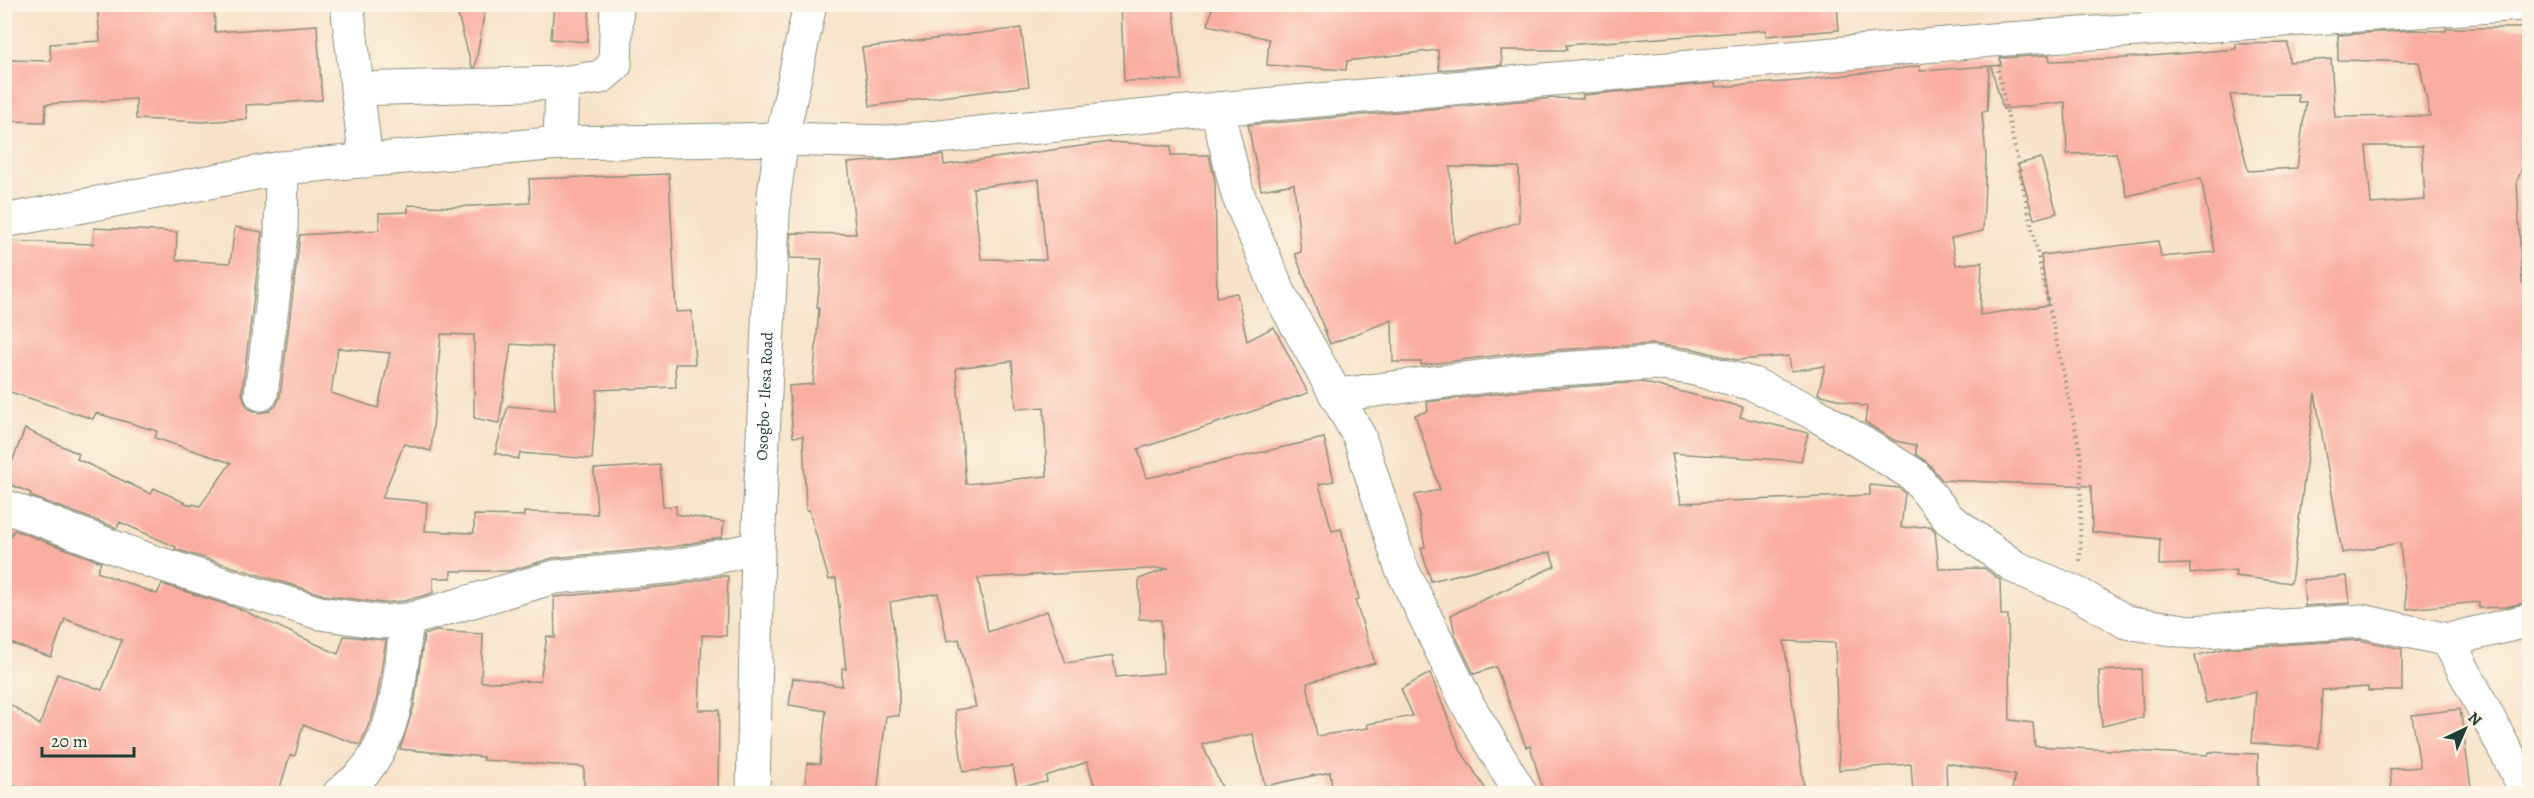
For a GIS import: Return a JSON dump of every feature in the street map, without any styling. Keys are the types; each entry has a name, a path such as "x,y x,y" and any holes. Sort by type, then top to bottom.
{"main road":[{"path":"347,4 366,161"},
{"path":"357,89 562,83 601,77 615,65 617,4"},
{"name":"Osogbo - Ilesa Road","path":"753,794 758,548 774,194 782,139 810,4"},
{"path":"4,221 282,168 560,143 782,139 889,141 1217,109 1992,40 2521,4"},
{"path":"560,143 562,83"},
{"path":"1217,109 1242,205 1280,295 1359,436 1401,567 1468,705 1521,794"},
{"path":"261,394 281,235 282,168"},
{"path":"1337,395 1526,371 1653,363 1691,368 1753,384 1812,412 1914,475 1949,519 2014,567 2080,595 2126,622 2191,632 2362,621 2448,640 2529,620"},
{"path":"4,506 151,561 320,613 381,622 407,620 555,577 676,566 758,548"},
{"path":"339,794 361,776 389,731 407,620"},
{"path":"2448,640 2528,794"}],"path":[{"path":"1992,40 2027,213 2081,455 2080,595"}],"building":[{"path":"97,4 214,4 215,32 317,25 322,100 246,105 247,119 203,122 136,119 136,99 46,104 45,122 8,121 9,60 51,61 50,44 100,41"},
{"path":"455,4 486,4 475,67 472,67"},
{"path":"554,4 590,4 587,42 551,39"},
{"path":"1121,4 1173,4 1182,80 1124,81"},
{"path":"1213,4 1837,4 1839,30 1766,36 1766,30 1566,45 1567,50 1501,50 1502,65 1439,70 1438,50 1347,61 1346,70 1267,65 1269,39 1208,25"},
{"path":"1021,28 1029,86 870,106 862,48"},
{"path":"2446,28 2529,28 2529,152 2517,181 2522,283 2529,284 2529,445 2525,445 2529,496 2529,602 2505,607 2479,608 2479,602 2407,609 2400,543 2342,553 2315,393 2291,583 2235,576 2236,570 2190,574 2190,564 2159,565 2160,539 2092,532 2091,486 1942,480 1928,463 1916,454 1916,445 1895,441 1865,422 1867,407 1818,394 1825,366 1791,371 1789,356 1736,360 1694,349 1652,344 1525,352 1421,365 1421,362 1393,362 1392,320 1330,344 1295,254 1301,252 1294,184 1261,190 1248,125 1553,98 1583,99 1583,95 1715,83 1716,87 1797,81 1920,66 1920,71 1989,66 1987,111 1982,112 1986,156 1983,231 1951,238 1956,265 1982,262 1980,315 2048,305 2041,255 2158,241 2161,257 2215,252 2201,178 2127,196 2116,153 2067,154 2065,102 2003,109 1991,66 2001,65 2000,58 2049,55 2050,61 2125,58 2236,49 2236,44 2288,43 2289,62 2331,59 2335,117 2430,116 2419,62 2338,60 2338,35 2410,30 2446,31","holes":["2298,94 2298,102 2306,102 2297,168 2248,171 2230,95","2366,146 2422,146 2425,200 2371,204","1450,167 1519,167 1519,222 1454,243"]},
{"path":"1110,142 1171,146 1171,155 1209,155 1215,181 1217,297 1237,293 1247,341 1274,327 1308,393 1138,449 1147,478 1324,438 1334,481 1319,484 1332,531 1341,529 1359,599 1355,600 1375,663 1307,683 1317,736 1368,728 1367,724 1413,716 1401,689 1430,673 1461,751 1489,794 1333,794 1330,772 1265,786 1253,734 1202,744 1225,794 1097,794 1087,762 1046,776 1047,782 1017,787 1013,766 963,772 955,710 976,707 959,639 947,641 938,593 890,602 899,670 899,716 886,716 877,794 804,794 807,763 820,764 826,711 789,705 793,678 842,686 842,668 846,669 836,578 829,580 809,510 806,510 803,436 793,437 789,386 813,384 822,259 790,258 791,233 856,234 848,163 943,155 944,165","holes":["1039,179 1046,260 981,259 973,188","1012,361 1016,409 1044,407 1047,476 966,484 956,368","1169,568 1139,579 1139,619 1161,620 1163,673 1116,677 1113,656 1066,663 1047,611 988,632 978,578"]},
{"path":"2041,158 2057,213 2034,219 2018,164"},
{"path":"669,174 676,312 692,311 695,364 675,364 676,387 597,390 592,459 520,453 518,459 495,453 508,406 555,410 552,347 511,344 499,423 474,418 474,335 441,334 431,451 404,444 382,498 427,502 425,531 474,533 474,515 524,516 524,512 597,514 594,469 660,465 663,507 676,506 676,514 724,522 722,537 673,547 553,558 509,571 451,571 451,578 433,578 433,593 404,601 382,603 324,595 175,549 176,547 120,522 117,528 30,496 31,493 4,482 25,429 79,454 77,459 151,494 154,488 192,506 193,504 200,506 231,463 155,438 157,431 96,413 93,419 4,390 4,325 10,302 4,301 4,241 93,244 94,228 177,232 176,260 230,263 235,227 262,232 242,392 249,409 259,413 269,411 276,406 280,396 300,235 379,230 379,213 408,212 408,205 451,207 530,203 529,179","holes":["338,348 390,353 378,408 331,393"]},
{"path":"1642,382 1743,407 1740,417 1808,433 1801,461 1672,453 1681,503 1870,495 1870,485 1899,488 1905,493 1901,528 1930,526 1935,531 1939,569 1984,568 2000,580 2001,615 2008,615 2010,720 2033,723 2035,746 2208,755 2209,752 2258,754 2258,794 2191,791 2191,794 2011,794 2015,775 1946,763 1947,794 1913,794 1911,764 1839,770 1835,643 1784,641 1805,794 1544,794 1530,746 1526,747 1496,667 1474,674 1455,635 1451,615 1555,566 1550,552 1431,581 1421,548 1425,547 1415,495 1440,490 1415,415 1428,411 1427,402 1528,390"},
{"path":"14,530 101,562 97,572 157,594 162,584 240,609 338,654 344,636 386,640 377,698 360,745 303,725 295,756 290,755 278,794 27,794 4,779 4,700 40,725 57,674 102,690 122,640 65,619 51,657 4,641 4,549"},
{"path":"728,576 726,636 702,635 699,710 719,710 718,794 584,794 584,767 483,760 483,757 400,749 414,706 424,635 436,631 483,634 481,682 540,681 547,636 555,638 554,597 678,585"},
{"path":"2347,576 2350,603 2305,606 2303,580"},
{"path":"2360,640 2402,649 2402,691 2368,691 2368,687 2322,690 2319,748 2252,743 2256,692 2206,703 2195,656 2227,648"},
{"path":"2141,669 2143,717 2102,726 2099,671"},
{"path":"2460,709 2472,794 2392,794 2390,769 2420,767 2412,715"}]}
